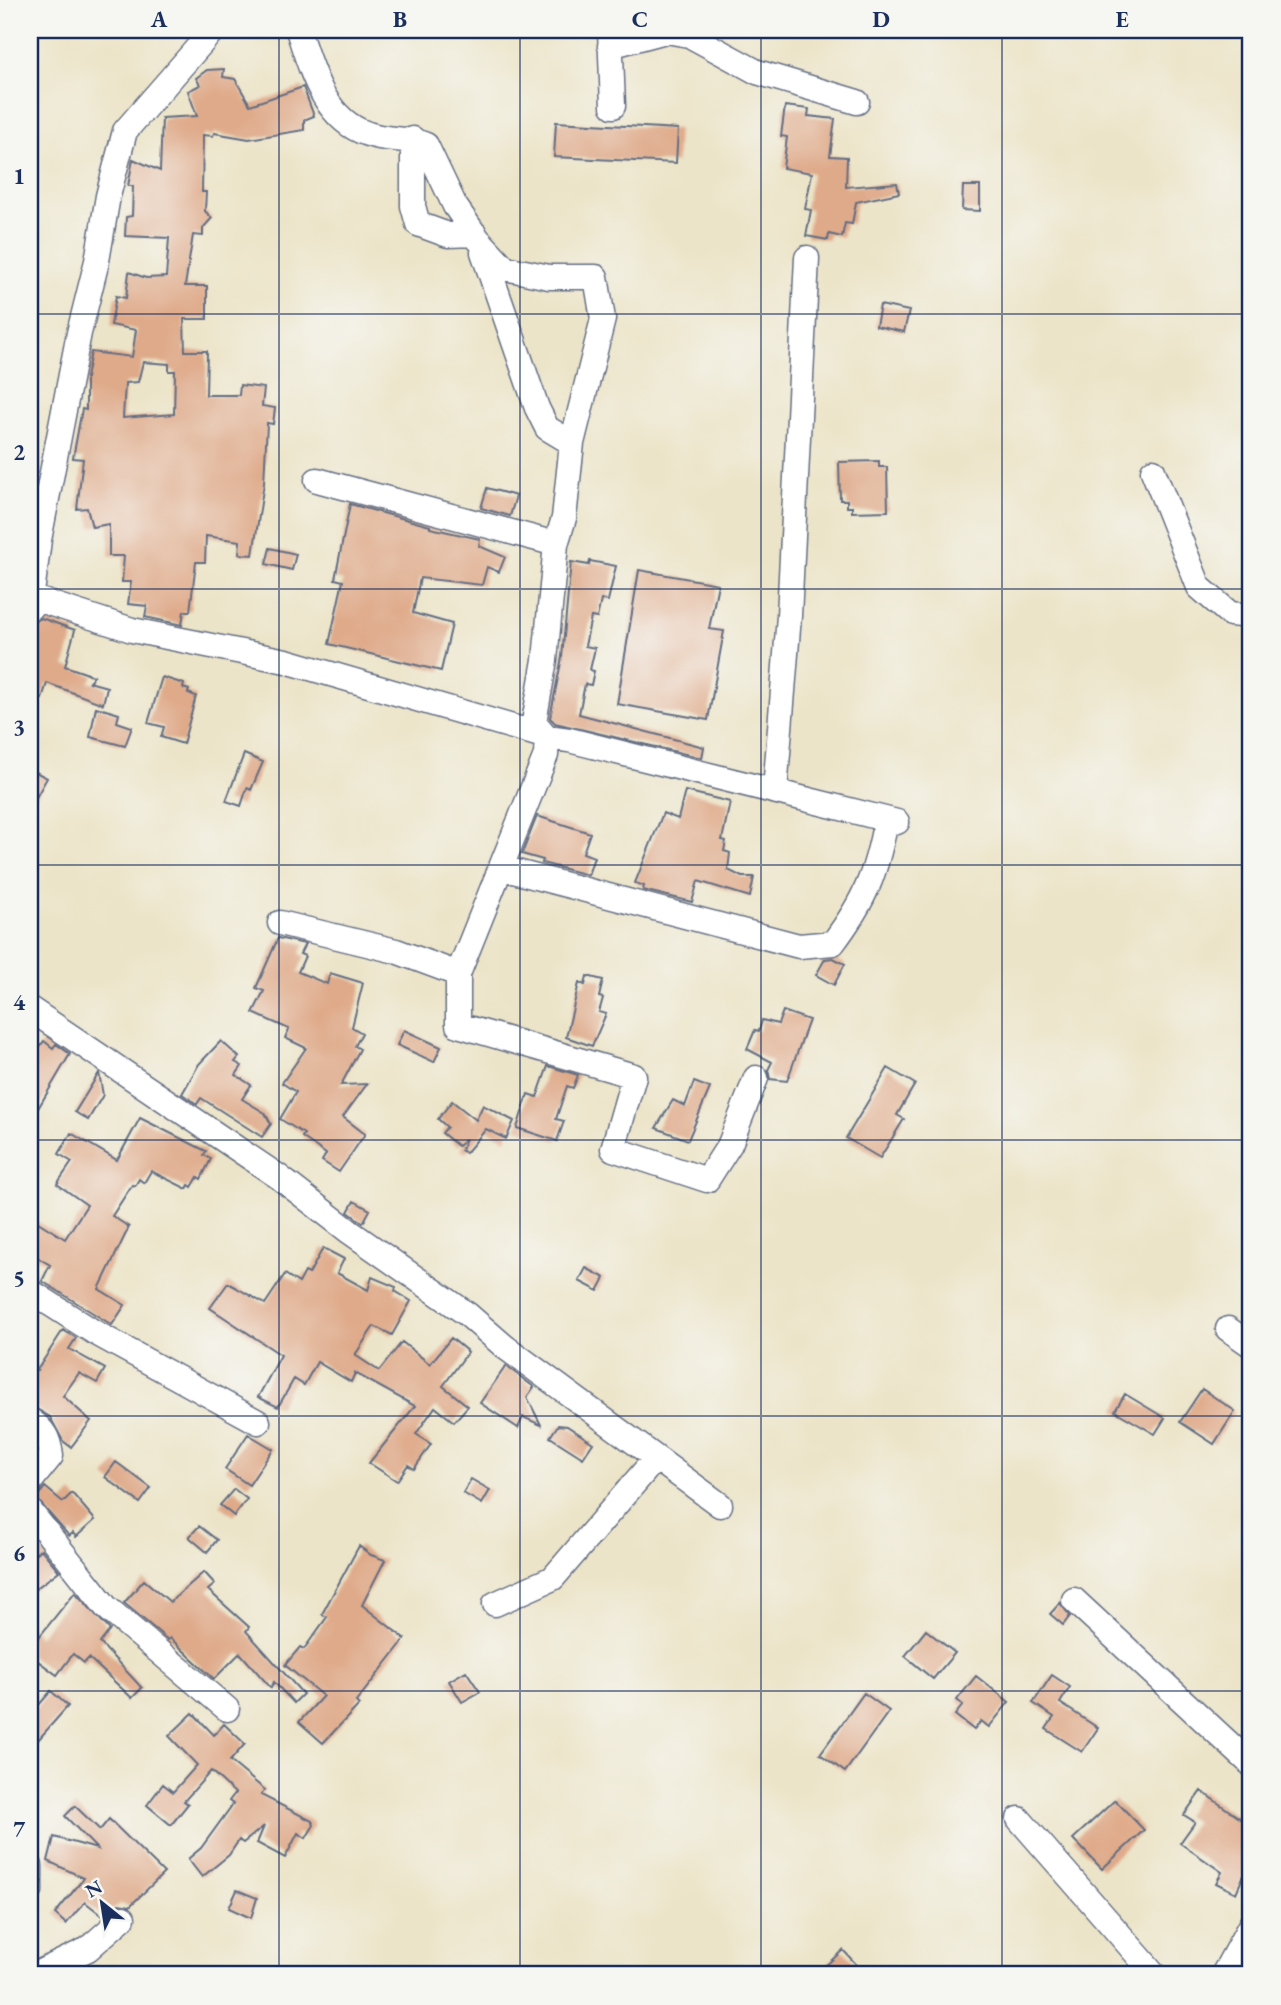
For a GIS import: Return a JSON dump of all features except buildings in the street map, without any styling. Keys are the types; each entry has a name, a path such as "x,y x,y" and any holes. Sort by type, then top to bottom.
{"street":[{"path":"213,30 124,131 79,332 39,540 31,601 132,630 286,661 547,737 775,790 891,821 876,870 856,913 833,943 799,946 502,868"},
{"path":"298,30 323,95 343,122 368,135 413,139 426,145 455,206 505,268 549,277 596,276 603,319 572,443 564,518 556,544 545,660 534,722 547,737 546,755 492,895 477,920 458,974 458,1025 634,1076 613,1149 707,1180 730,1144 756,1078"},
{"path":"612,106 610,38 666,31 690,34 757,72 857,102"},
{"path":"413,139 413,206 418,224 448,235 477,236"},
{"path":"477,236 537,408 547,428 572,443"},
{"path":"775,790 789,615 807,258"},
{"path":"1153,471 1199,587 1230,614 1251,616"},
{"path":"317,480 556,544"},
{"path":"280,923 396,951 458,974"},
{"path":"30,1009 279,1177 350,1232 467,1314 505,1347 720,1505"},
{"path":"30,1291 94,1332 258,1422"},
{"path":"1228,1329 1251,1345"},
{"path":"30,1420 43,1429 50,1441 51,1456 30,1482"},
{"path":"495,1604 553,1578 656,1458"},
{"path":"30,1511 38,1541 106,1606 227,1709"},
{"path":"1074,1600 1251,1764"},
{"path":"1019,1819 1155,1975"},
{"path":"30,1866 30,1891"},
{"path":"34,1975 88,1949 123,1918"},
{"path":"1223,1975 1251,1924"}]}
